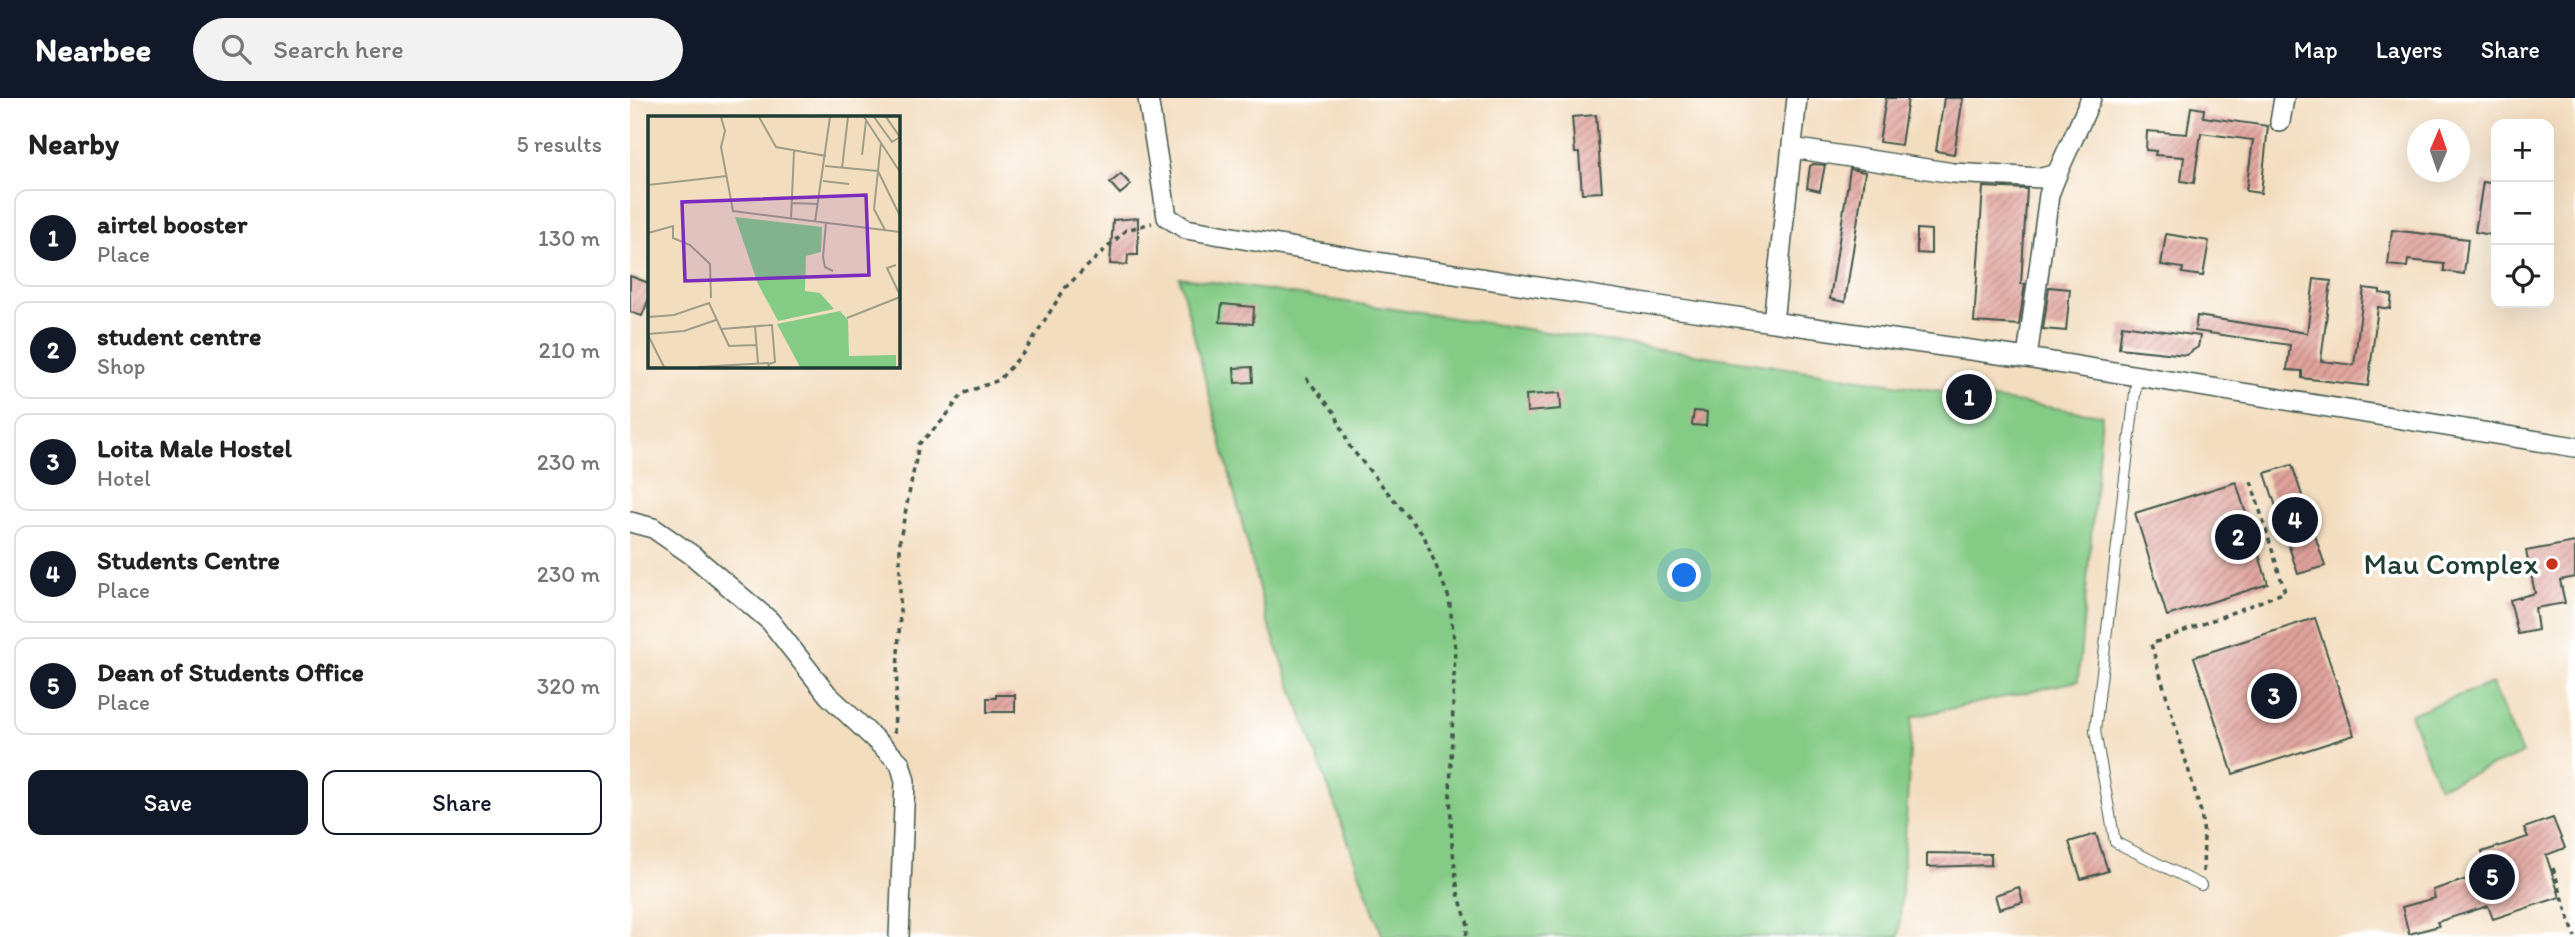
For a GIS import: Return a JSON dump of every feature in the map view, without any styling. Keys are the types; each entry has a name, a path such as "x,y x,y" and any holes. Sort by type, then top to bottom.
{"street":[{"path":"1148,98 1167,217 1186,229 1773,322 2027,358 2575,447"},
{"path":"1773,322 1797,98"},
{"path":"2027,358 2049,195 2091,98"},
{"path":"2280,122 2284,98"},
{"path":"1792,148 1953,173 2042,178 2056,174"},
{"path":"630,522 653,528 692,555 770,621 828,695 900,763 905,781 899,937"}],"lane":[{"path":"2137,376 2095,732 2115,842 2200,885"}],"path":[{"path":"900,763 894,738 901,615 900,539 919,444 962,394 999,380 1026,351 1065,288 1126,230 1167,217"},
{"path":"1306,379 1335,412 1350,447 1424,536 1449,598 1455,647 1450,793 1458,892 1468,925 1466,937"},
{"path":"2200,885 2205,861 2201,812 2151,644 2285,592 2250,478"},
{"path":"2553,868 2575,937"}],"green space":[{"path":"1179,277 2102,415 2078,681 1912,717 1899,937 1383,937 1267,620"},
{"path":"2492,683 2522,754 2439,787 2410,714"}],"building":[{"path":"1886,98 1908,98 1901,145 1879,142"},
{"path":"1944,98 1963,98 1954,154 1936,151"},
{"path":"2191,107 2204,109 2203,117 2268,126 2261,193 2246,191 2253,140 2201,133 2194,183 2181,181 2184,157 2155,155 2156,151 2146,150 2147,131 2187,134"},
{"path":"1596,115 1602,192 1582,193 1579,153 1575,153 1572,117"},
{"path":"1825,165 1820,191 1807,188 1810,166"},
{"path":"1850,169 1865,172 1845,302 1830,299"},
{"path":"1121,174 1131,185 1120,194 1110,183"},
{"path":"2483,182 2491,183 2491,235 2475,232"},
{"path":"1983,187 2027,189 2021,284 2025,284 2019,325 1974,322"},
{"path":"1138,218 1138,255 1128,255 1127,265 1110,264 1113,220"},
{"path":"1917,229 1931,230 1931,254 1917,253"},
{"path":"2392,230 2468,239 2464,274 2444,271 2444,264 2408,260 2407,267 2388,265"},
{"path":"2166,234 2209,241 2203,276 2182,273 2183,268 2161,265"},
{"path":"630,276 648,283 648,301 642,316 630,312"},
{"path":"2314,279 2331,281 2321,361 2354,365 2364,288 2392,295 2390,309 2378,307 2368,386 2302,378 2302,371 2287,370 2290,345 2195,331 2197,316 2307,333"},
{"path":"2049,287 2070,289 2066,331 2043,329"},
{"path":"1222,304 1254,307 1253,324 1220,322"},
{"path":"2122,325 2200,336 2198,347 2186,355 2119,348"},
{"path":"1252,367 1253,382 1235,383 1234,368"},
{"path":"1960,386 1980,389 1977,408 1957,405"},
{"path":"1560,393 1561,409 1527,412 1526,395"},
{"path":"1694,411 1707,412 1706,426 1692,425"},
{"path":"2292,465 2325,566 2298,574 2265,473"},
{"path":"2236,482 2268,584 2167,616 2135,513"},
{"name":"Mau Complex","path":"2575,542 2575,577 2560,580 2565,603 2535,608 2538,630 2518,634 2510,600 2535,593 2526,551"},
{"path":"2315,618 2354,735 2233,774 2194,657"},
{"path":"996,695 1015,695 1015,712 987,712 987,698 996,698"},
{"path":"2553,818 2565,848 2546,855 2560,897 2493,919 2488,906 2437,922 2439,926 2409,934 2402,907 2435,898 2433,890 2489,872 2482,852 2528,837 2524,828"},
{"path":"2096,834 2108,871 2081,879 2069,842"},
{"path":"1927,853 1991,854 1991,865 1927,867"},
{"path":"2019,887 2023,902 1999,909 1995,895"}],"place":[{"name":"airtel booster","path":"1969,397"},
{"name":"Students Centre","path":"2295,520"},
{"name":"student centre","path":"2238,537"},
{"name":"Mau Complex","path":"2552,564"},
{"name":"Loita Male Hostel","path":"2274,696"},
{"name":"Dean of Students Office","path":"2492,877"}]}
